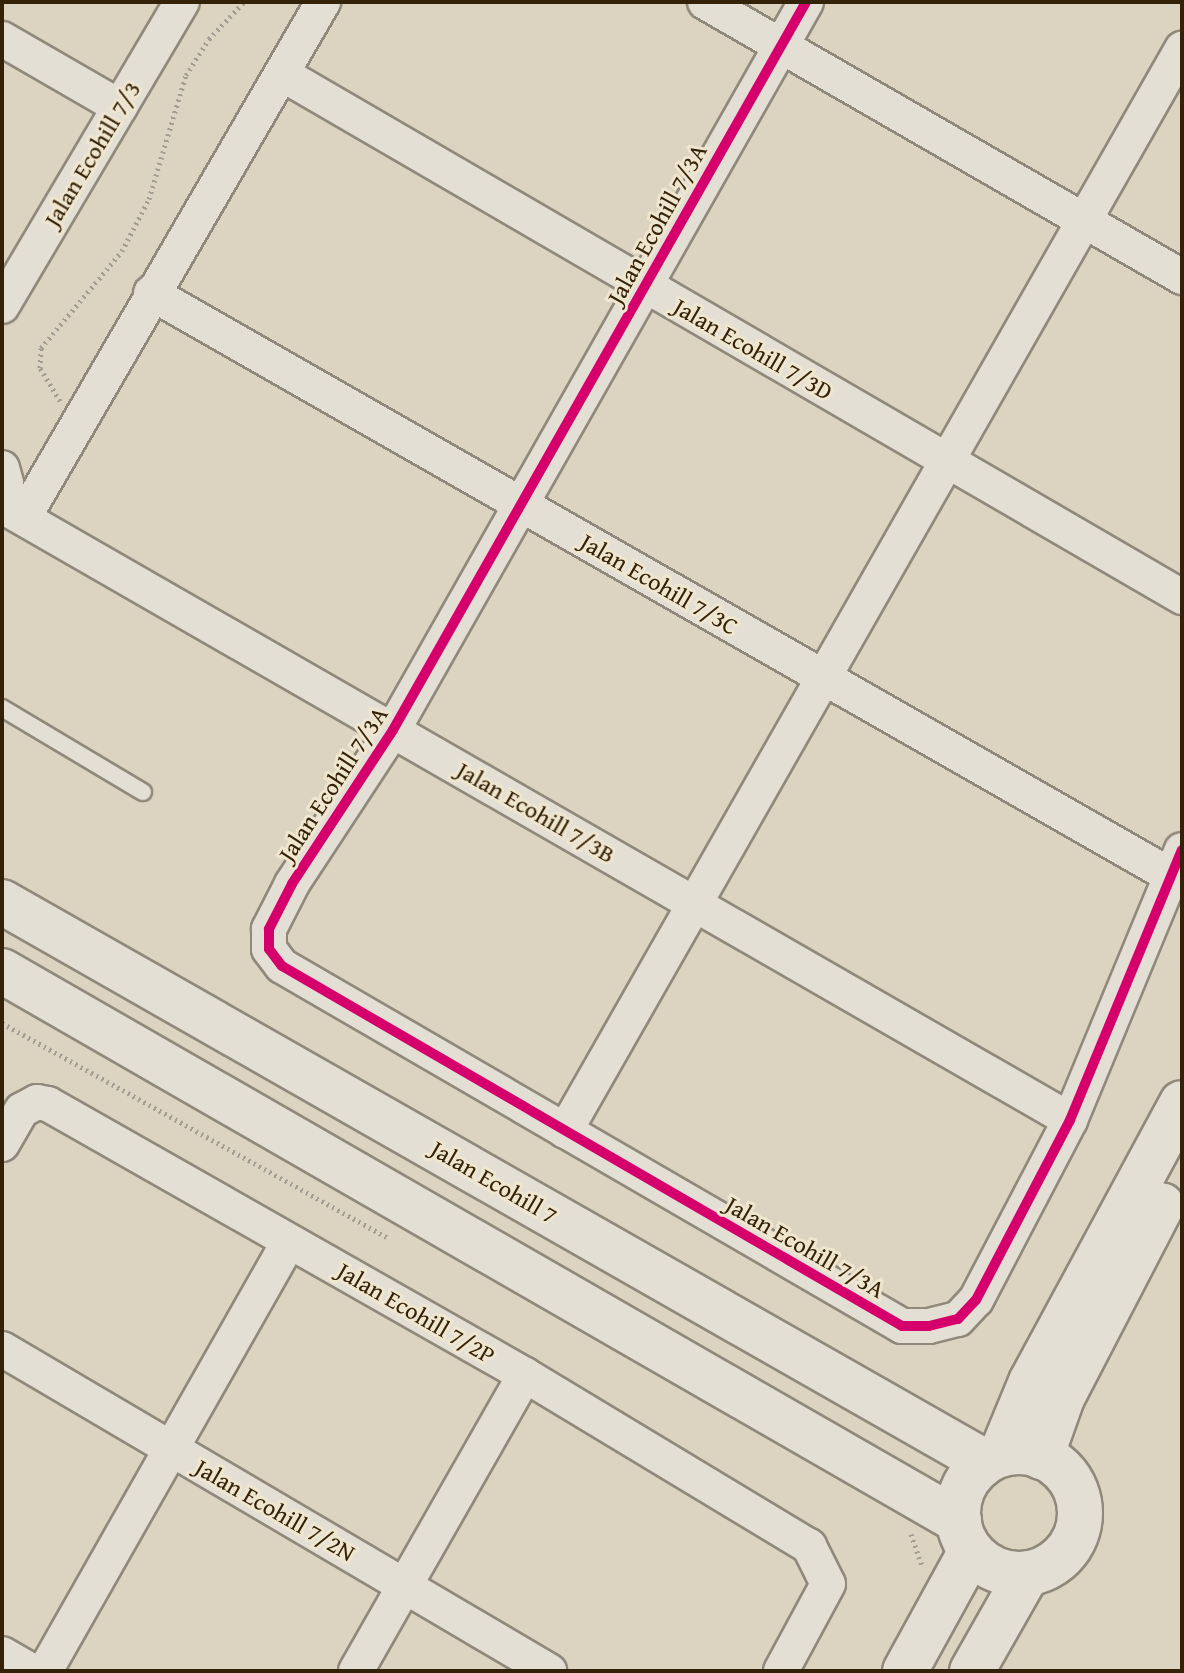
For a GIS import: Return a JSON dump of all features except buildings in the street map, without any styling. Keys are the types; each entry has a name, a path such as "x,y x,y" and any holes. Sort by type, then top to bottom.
{"street":[{"name":"Jalan Ecohill 7/3","path":"4,299 182,2"},
{"path":"9,508 78,422 151,293 284,75 323,2"},
{"path":"705,2 1182,277"},
{"name":"Jalan Ecohill 7/3A","path":"806,2 393,730 292,884 269,929 269,949 282,966 902,1326 958,1319 976,1300 1070,1120"},
{"path":"2,39 120,107"},
{"path":"565,1131 697,905 1182,49"},
{"name":"Jalan Ecohill 7/3D","path":"284,75 1182,597"},
{"name":"Jalan Ecohill 7/3C","path":"151,293 825,679 1175,862"},
{"path":"2,468 9,508"},
{"name":"Jalan Ecohill 7/3B","path":"9,508 1070,1120"},
{"path":"1070,1120 1175,862"},
{"name":"Jalan Ecohill 7","path":"2,902 1009,1457"},
{"path":"12,982 965,1536 998,1571 1027,1574 1055,1564 1080,1526 1081,1511 1071,1482 1009,1457"},
{"name":"Jalan Ecohill 7/2P","path":"2,1144 22,1110 37,1102 48,1104 525,1375 809,1546 826,1575 822,1601 781,1671"},
{"path":"1009,1457 1031,1382 1182,1103"},
{"path":"905,1671 965,1536 964,1488 1009,1457 1062,1398 1182,1168"},
{"path":"45,1671 289,1241"},
{"name":"Jalan Ecohill 7/2N","path":"2,1349 549,1671"},
{"path":"356,1671 525,1375"},
{"path":"972,1671 1027,1574"},
{"path":"2,1654 32,1671"}],"lane":[{"path":"2,708 143,792"}],"path":[{"path":"78,422 40,368 41,348 122,251 149,199 186,75 209,39 244,2"},
{"path":"2,1023 392,1240"},
{"path":"907,1526 921,1555 924,1583"}],"cycle path":[{"path":"806,2 393,730 292,884 269,929 269,949 282,966 902,1326 929,1326 958,1319 976,1300 1070,1120 1182,850"}]}
